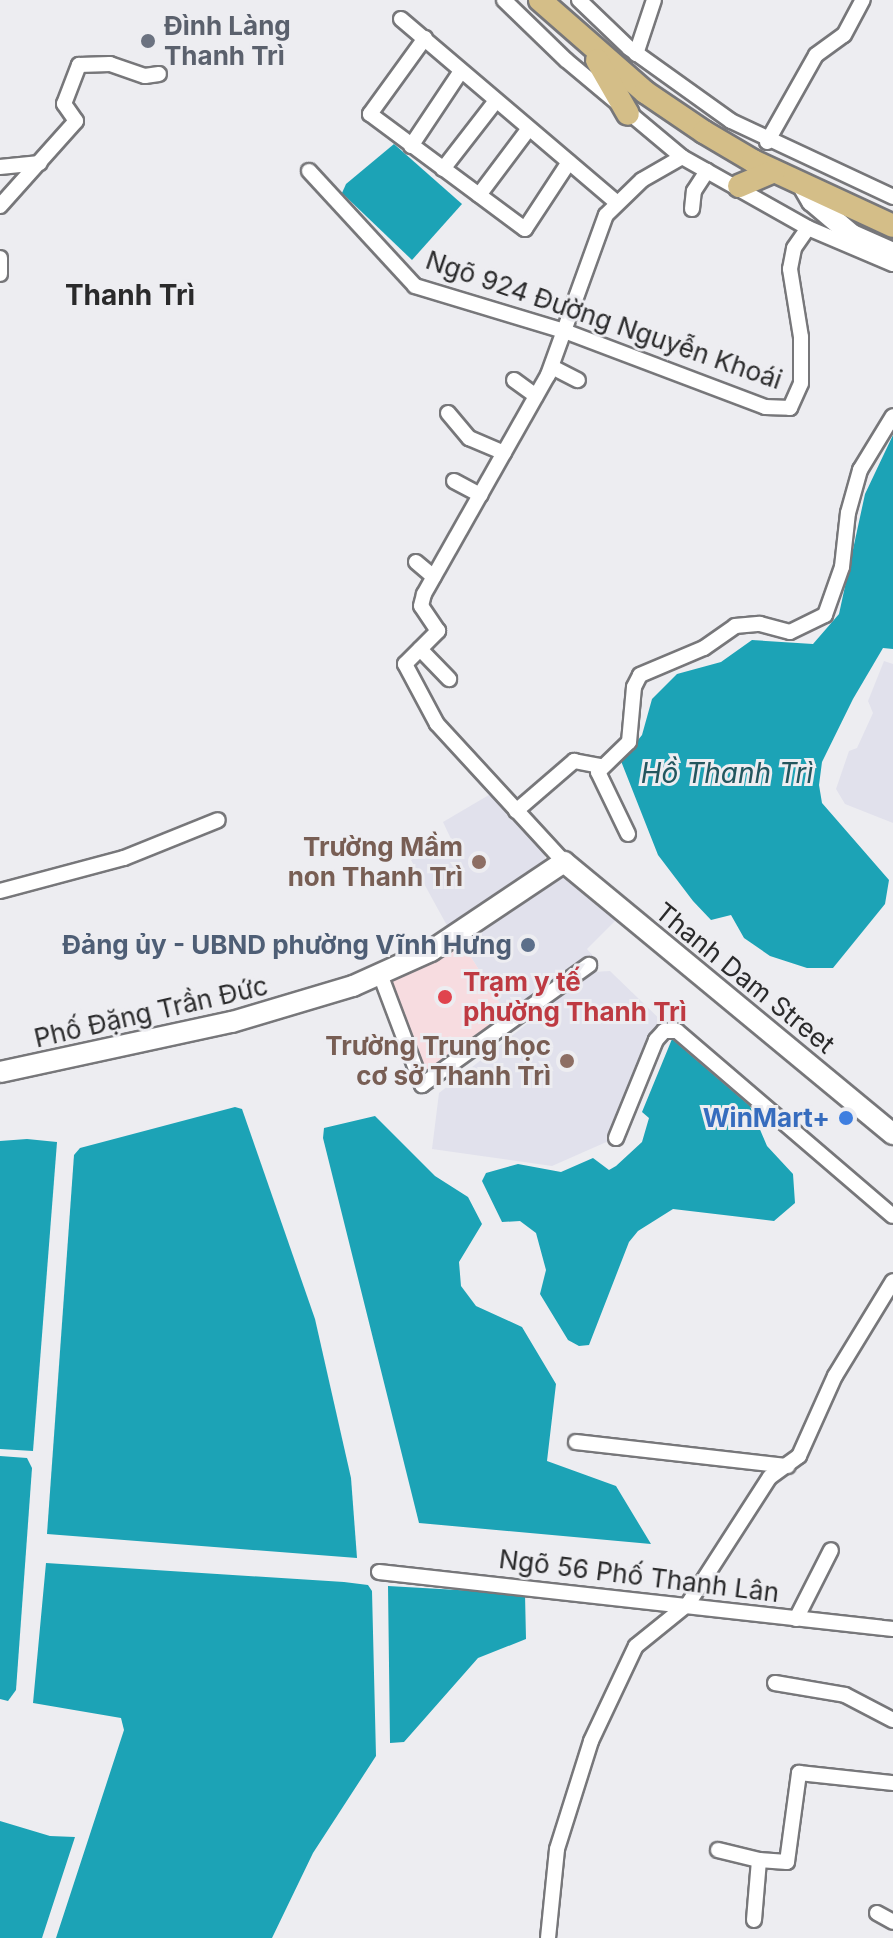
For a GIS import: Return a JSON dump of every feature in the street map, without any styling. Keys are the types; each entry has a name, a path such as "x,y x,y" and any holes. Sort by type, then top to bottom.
{"main road":[{"path":"540,0 589,46 704,132 774,171 893,226"},
{"path":"589,46 628,114"},
{"path":"739,186 774,171"}],"street":[{"path":"504,0 628,114 682,157 739,186 808,228 893,253"},
{"path":"579,0 636,54 767,142 893,197"},
{"path":"636,54 654,0"},
{"path":"767,142 816,55 844,35 863,0"},
{"path":"401,19 527,131 615,201"},
{"path":"425,38 370,114 525,229 569,162"},
{"path":"0,206 76,121 64,104 79,65 110,64 145,76 159,74"},
{"path":"411,146 461,71"},
{"path":"443,169 495,102"},
{"path":"479,195 527,131"},
{"path":"564,862 437,724 405,664 438,631 421,606 434,577 552,367 567,332 591,246 615,201 682,157"},
{"path":"0,167 40,163"},
{"name":"Ngõ 924 Đường Nguyễn Khoái","path":"309,171 415,286 567,332 765,407 790,408 801,383 802,358 790,269 794,248 808,228"},
{"path":"692,209 694,191 707,171"},
{"path":"802,184 812,201 852,239 893,264"},
{"path":"0,258 0,274"},
{"path":"552,367 578,380"},
{"path":"514,380 536,396"},
{"path":"448,413 469,438 504,453"},
{"path":"600,766 629,742 634,687 640,675 704,648 735,626 760,624 790,632 825,615 842,567 848,513 860,470 893,416"},
{"path":"454,481 480,495"},
{"path":"416,562 434,577"},
{"path":"420,649 449,679"},
{"path":"516,811 574,761 600,766"},
{"path":"600,766 600,782 628,834"},
{"path":"0,891 124,858 218,820"},
{"name":"Phố Đặng Trần Đức","path":"0,1072 232,1022 380,974 431,951 564,862"},
{"name":"Thanh Dam Street","path":"564,862 893,1134"},
{"path":"380,974 422,1085 589,965"},
{"path":"616,1138 656,1040 664,1031 677,1031 893,1216"},
{"path":"548,1938 557,1849 591,1741 636,1646 688,1604 770,1477 799,1456 835,1376 893,1281"},
{"path":"576,1442 788,1466"},
{"path":"796,1619 831,1550"},
{"name":"Ngõ 56 Phố Thanh Lân","path":"379,1572 893,1629"},
{"path":"775,1683 845,1695 893,1720"},
{"path":"718,1850 759,1860 787,1862 799,1773 893,1783"},
{"path":"754,1920 759,1860"},
{"path":"877,1913 893,1922"}],"shaded area":[{"path":"884,661 893,664 893,823 845,804 836,789 849,751 857,748 873,713 868,701"},
{"name":"Trường Mầm non Thanh Trì","path":"494,792 544,851 546,864 450,931 411,860 451,839 443,822"},
{"name":"Đảng ủy - UBND phường Vĩnh Hưng","path":"563,873 616,920 587,949 593,956 507,1015 461,941"},
{"name":"Trạm y tế phường Thanh Trì","path":"461,941 507,1015 422,1075 387,978"},
{"name":"Trường Trung học cơ sở Thanh Trì","path":"610,971 671,1030 620,1136 552,1166 432,1149 439,1093 593,972"}],"water":[{"path":"394,144 462,204 412,260 342,193 346,184"},
{"name":"Hồ Thanh Trì","path":"893,435 893,649 883,648 853,699 822,762 819,785 822,803 889,880 885,904 833,968 807,968 770,956 744,938 731,915 711,920 693,901 658,855 621,761 642,735 652,699 677,674 721,662 752,640 813,644 839,614 865,494"},
{"path":"672,1039 750,1106 767,1146 793,1174 795,1203 774,1221 673,1209 638,1231 629,1242 589,1345 579,1346 568,1340 540,1294 546,1270 536,1233 520,1221 502,1222 482,1181 486,1173 518,1164 561,1172 593,1158 609,1170 616,1166 642,1142 649,1118 642,1112"},
{"path":"235,1107 242,1109 315,1319 351,1478 357,1558 47,1534 74,1155 80,1148"},
{"path":"375,1116 435,1176 468,1197 482,1224 459,1262 461,1286 476,1306 522,1327 556,1384 547,1461 616,1486 651,1544 419,1523 323,1138 324,1128"},
{"path":"27,1139 57,1142 33,1451 0,1449 0,1141"},
{"path":"0,1456 27,1458 32,1468 16,1690 8,1701 0,1699"},
{"path":"46,1563 344,1582 368,1585 372,1591 376,1756 313,1853 272,1938 56,1938 124,1730 121,1718 33,1703"},
{"path":"388,1586 525,1594 526,1639 478,1658 404,1742 390,1743"},
{"path":"0,1821 50,1836 75,1837 42,1938 0,1938"}],"place":[{"name":"Đình Làng Thanh Trì","path":"148,41"},
{"name":"Trường Mầm non Thanh Trì","path":"479,862"},
{"name":"Đảng ủy - UBND phường Vĩnh Hưng","path":"528,945"},
{"name":"Trạm y tế phường Thanh Trì","path":"445,997"},
{"name":"Trường Trung học cơ sở Thanh Trì","path":"567,1061"},
{"name":"WinMart+","path":"846,1118"}],"district":[{"name":"Thanh Trì","path":"130,295"}]}
